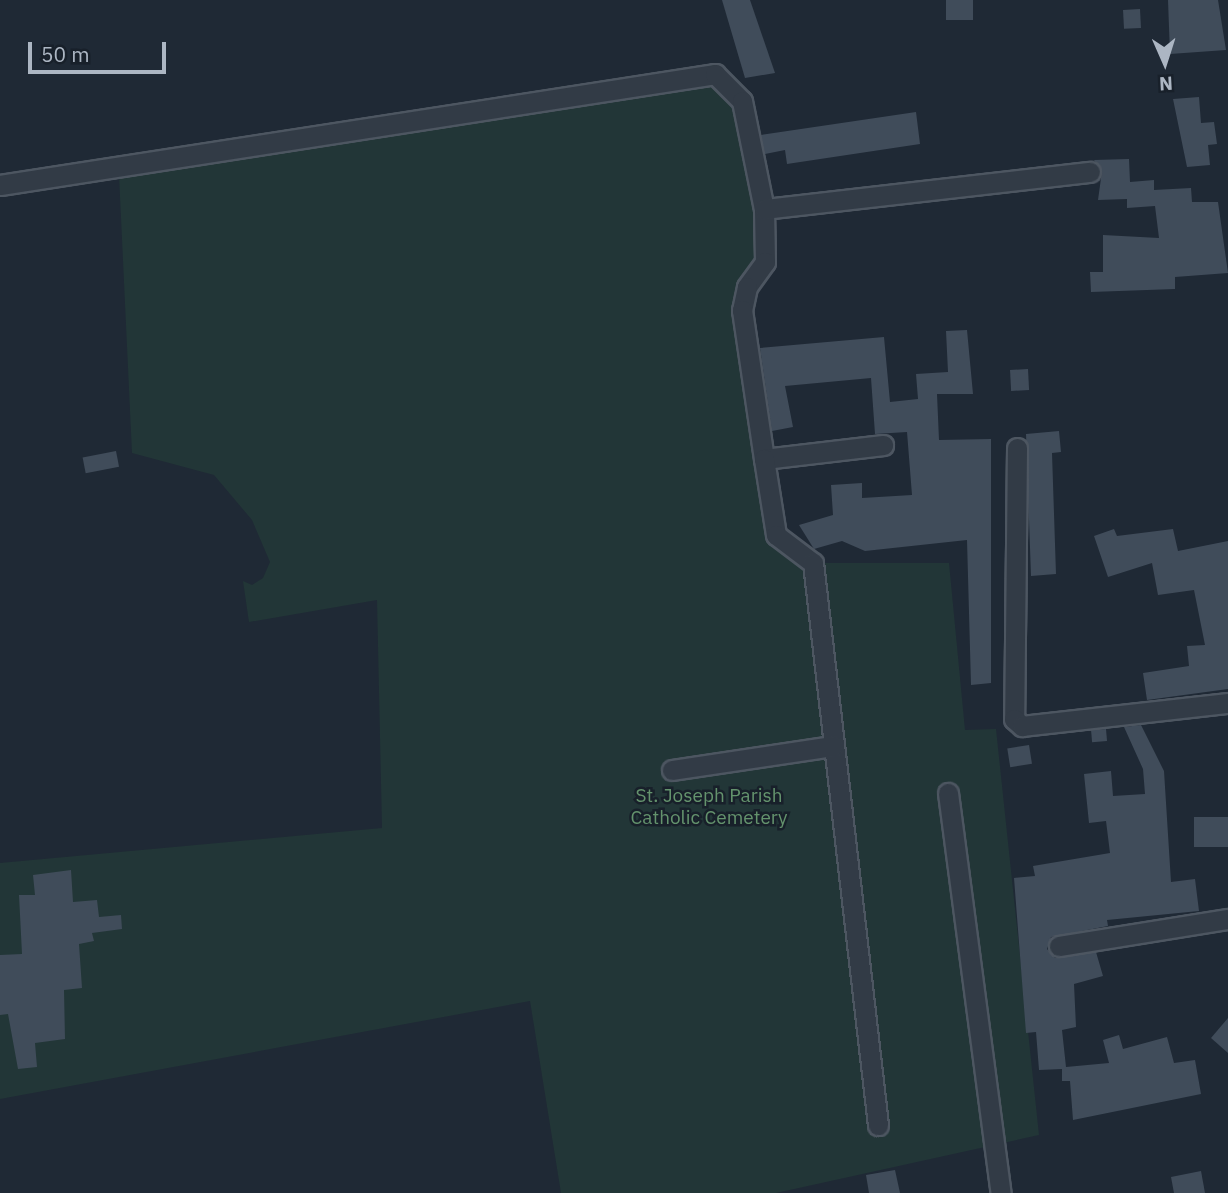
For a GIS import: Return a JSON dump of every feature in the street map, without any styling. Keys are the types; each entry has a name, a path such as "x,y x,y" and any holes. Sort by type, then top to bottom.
{"street":[{"path":"0,185 715,74 743,101 764,209 765,262 747,287 742,310 776,535 813,563 878,1125"},
{"path":"764,209 1090,172"},
{"path":"764,459 883,445"},
{"path":"1017,447 1014,719 1022,726 1228,703"},
{"path":"672,770 833,747"},
{"path":"948,793 1001,1193"},
{"path":"1059,946 1228,919"}],"green space":[{"name":"St. Joseph Parish Catholic Cemetery","path":"700,83 723,88 736,102 758,208 762,259 740,290 771,534 813,563 949,563 965,730 996,729 1039,1135 776,1193 561,1193 530,1001 0,1099 0,863 382,828 377,600 249,622 243,581 252,585 263,578 270,562 252,520 214,475 132,453 119,175"}],"building":[{"path":"722,0 750,0 775,73 745,78"},
{"path":"946,0 973,0 973,20 946,20"},
{"path":"1168,0 1218,0 1226,50 1170,54"},
{"path":"1140,9 1141,28 1124,29 1123,10"},
{"path":"1199,97 1201,123 1214,122 1217,144 1208,145 1210,165 1187,167 1173,99"},
{"path":"916,112 920,144 787,164 785,150 765,154 761,135"},
{"path":"1129,159 1130,182 1154,180 1154,190 1191,188 1192,202 1218,202 1228,273 1175,277 1175,289 1091,292 1090,272 1103,272 1103,235 1159,238 1155,206 1127,208 1127,199 1098,200 1102,171 1094,160"},
{"path":"967,330 973,394 937,394 939,440 991,439 991,683 971,685 967,540 865,551 842,541 814,549 799,525 833,515 831,485 862,483 862,498 912,495 907,432 875,434 871,378 785,386 793,427 772,431 760,348 884,337 890,402 918,399 916,374 948,372 946,331"},
{"path":"1028,369 1029,390 1011,391 1010,370"},
{"path":"1059,431 1061,452 1052,453 1056,574 1031,576 1026,434"},
{"path":"116,451 119,467 86,473 83,457"},
{"path":"1114,529 1117,536 1173,529 1178,551 1228,541 1228,689 1147,700 1143,673 1189,666 1187,646 1205,645 1194,590 1158,595 1152,563 1108,577 1094,536"},
{"path":"1141,725 1164,771 1171,882 1195,879 1199,911 1107,920 1108,926 1051,937 1047,949 1055,958 1096,952 1103,976 1074,984 1076,1027 1062,1030 1066,1067 1109,1063 1103,1040 1119,1035 1123,1049 1167,1037 1174,1063 1195,1060 1201,1094 1073,1120 1070,1081 1062,1081 1062,1069 1039,1070 1036,1032 1026,1033 1014,878 1035,876 1033,866 1110,853 1106,821 1089,823 1084,774 1111,771 1113,796 1145,794 1143,769 1124,727"},
{"path":"1106,729 1107,741 1092,742 1091,730"},
{"path":"1029,745 1032,764 1010,767 1007,748"},
{"path":"1194,817 1228,817 1228,847 1194,847"},
{"path":"71,870 73,902 97,900 99,917 121,915 122,929 92,933 94,941 79,944 82,988 64,990 65,1039 35,1043 37,1067 18,1069 8,1014 0,1015 0,955 22,954 19,895 35,895 33,875"},
{"path":"1228,1018 1228,1053 1211,1038"},
{"path":"895,1170 900,1193 869,1193 866,1175"},
{"path":"1201,1171 1205,1193 1174,1193 1171,1177"}]}
